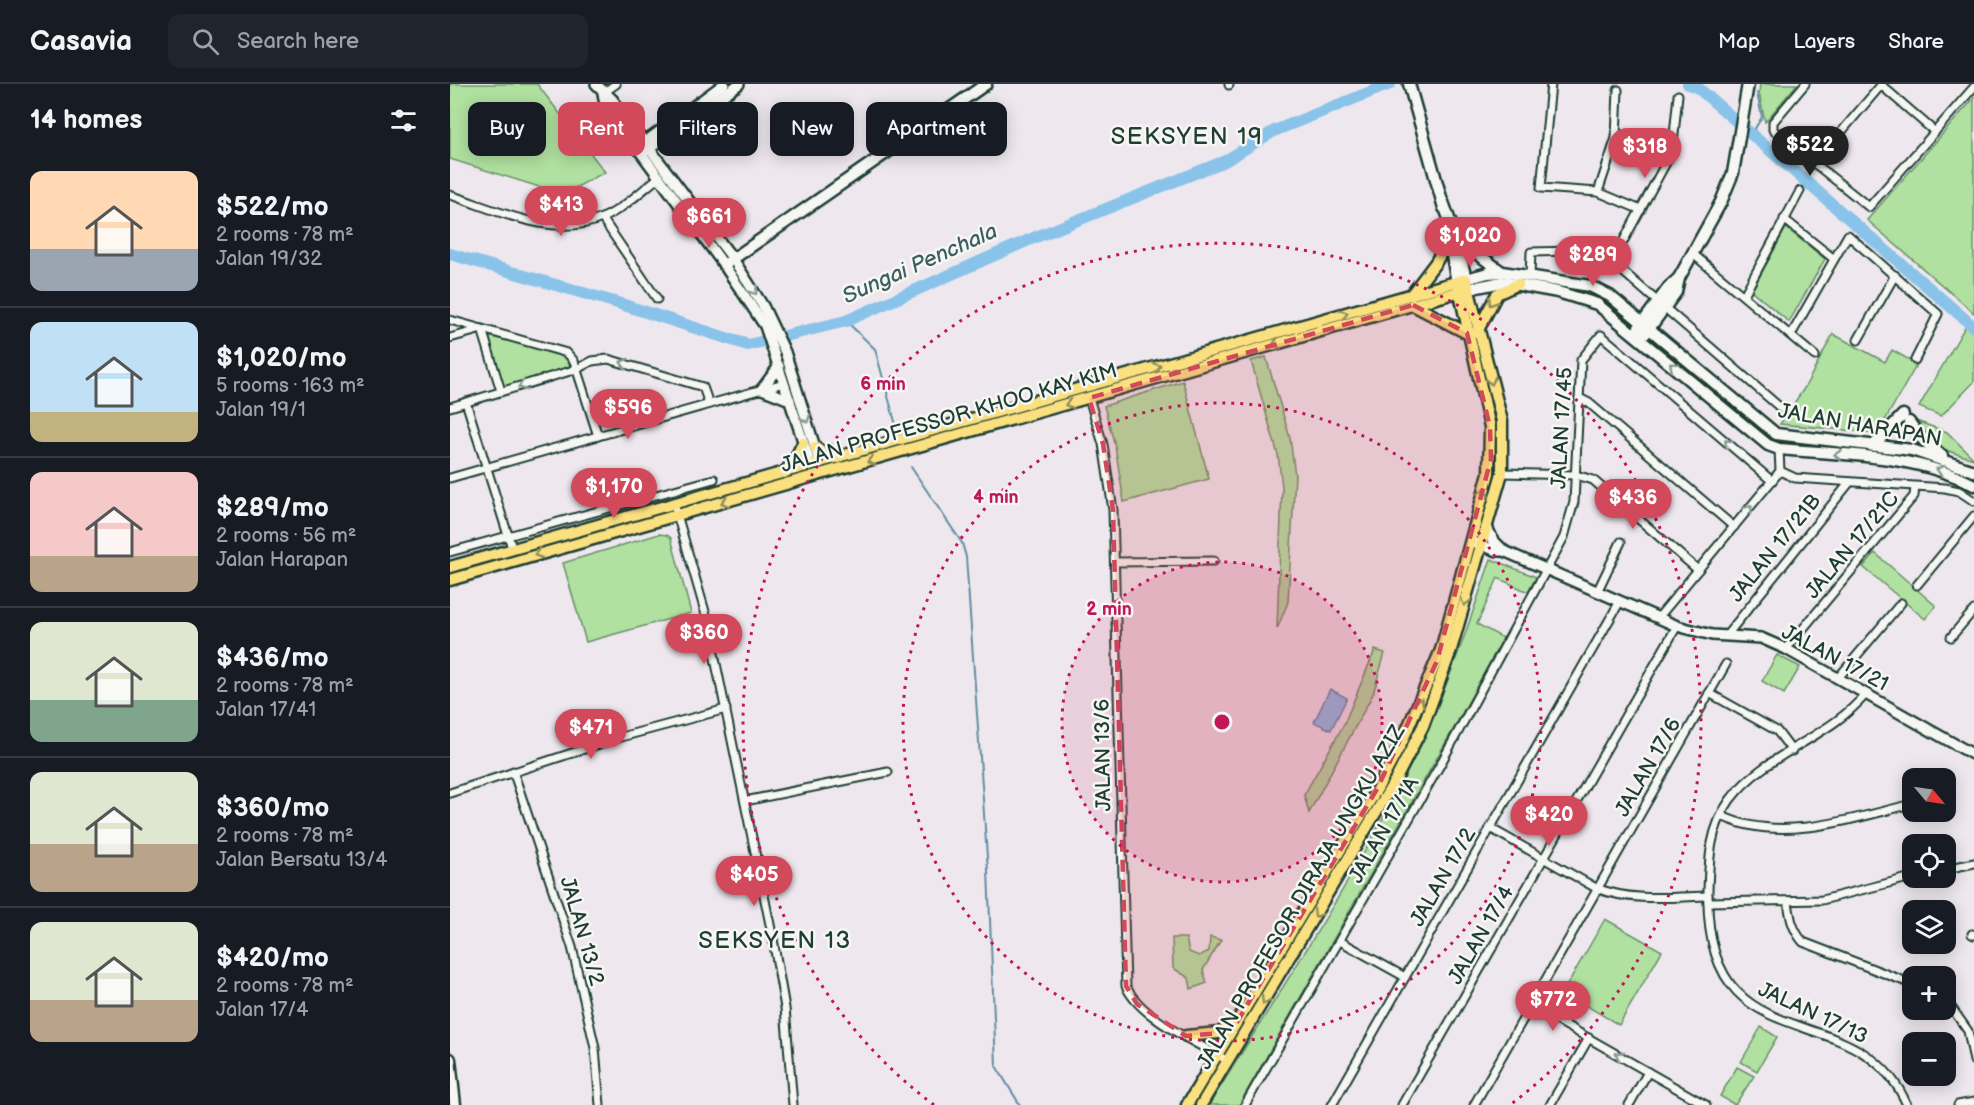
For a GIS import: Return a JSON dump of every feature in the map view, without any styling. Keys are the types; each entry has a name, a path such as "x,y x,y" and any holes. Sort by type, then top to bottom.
{"main road":[{"path":"729,262 986,84"},
{"path":"1638,337 1662,306 1679,278 1725,192 1733,173 1748,84"},
{"path":"1411,89 1453,239 1462,286"},
{"path":"1453,239 1502,272"},
{"path":"1453,239 1412,300 1472,332 1497,294 1518,284"},
{"name":"JALAN HARAPAN","path":"1462,286 1488,273 1502,272 1590,286 1602,290 1769,431 1783,436 1912,450 1974,471"},
{"name":"JALAN HARAPAN","path":"1462,286 1492,283 1518,284 1598,304 1768,445 1779,449 1910,461 1974,484"},
{"name":"JALAN PROFESSOR KHOO KAY KIM","path":"450,567 1462,286"},
{"name":"JALAN PROFESOR DIRAJA UNGKU AZIZ","path":"1187,1105 1336,858 1402,742 1441,650 1489,473 1490,427 1462,286"},
{"name":"JALAN PROFESSOR KHOO KAY KIM","path":"450,580 1089,398 1412,300"},
{"name":"JALAN PROFESOR DIRAJA UNGKU AZIZ","path":"1201,1105 1369,826 1423,726 1450,653 1502,473 1502,421 1472,332"},
{"path":"1873,446 1906,418 1920,437 1946,460"},
{"path":"783,473 794,461 803,443"},
{"path":"815,447 824,454 838,458"},
{"path":"782,487 808,476 816,465 848,468"},
{"path":"1186,1036 1219,1033 1237,1022"},
{"path":"450,1059 455,1105"}],"street":[{"path":"596,84 614,102"},
{"path":"603,93 616,84"},
{"path":"702,102 724,84"},
{"path":"712,102 739,84"},
{"path":"1551,84 1540,188 1598,192 1641,210"},
{"path":"1805,84 1771,127 1869,207 1973,86"},
{"path":"1814,164 1881,85 1935,132"},
{"path":"1598,192 1616,138 1618,90"},
{"path":"603,93 605,102"},
{"path":"1612,262 1668,159 1673,144 1678,95"},
{"path":"645,150 660,161 769,325 784,367 797,392 815,447 816,465"},
{"path":"645,152 658,178 729,262"},
{"path":"660,156 660,161"},
{"path":"450,195 546,225 602,218 658,178"},
{"path":"1744,295 1800,191"},
{"path":"602,218 657,299"},
{"path":"1784,219 1834,259"},
{"path":"1791,335 1848,235 1938,314 1915,360"},
{"path":"1530,276 1530,252 1574,251 1612,262 1783,410"},
{"path":"1693,254 1815,356"},
{"path":"1858,340 1894,275"},
{"path":"450,320 567,352 577,369 598,436"},
{"path":"450,338 482,329"},
{"path":"482,329 501,392"},
{"name":"JALAN 17/45","path":"1547,569 1571,520 1576,475 1581,360 1601,335 1772,481"},
{"path":"450,407 577,369 592,361 608,359 704,387 709,404"},
{"path":"784,367 784,382 803,443 816,465"},
{"path":"762,389 784,367"},
{"path":"450,478 784,382"},
{"path":"784,382 797,392"},
{"path":"762,389 790,400"},
{"name":"JALAN 13/6","path":"1089,398 1103,444 1110,480 1116,562 1126,986 1131,997 1146,1012 1228,1061"},
{"path":"1579,398 1589,403 1734,527"},
{"path":"466,402 512,548"},
{"path":"1658,618 1780,471 1779,449"},
{"path":"1780,471 1795,478 1959,491 1974,501"},
{"path":"1502,473 1576,475 1598,483 1698,570"},
{"path":"450,552 714,479"},
{"name":"JALAN 17/21B","path":"1725,636 1850,482"},
{"name":"JALAN 17/21C","path":"1786,649 1914,496 1915,486"},
{"path":"674,504 706,615 745,801 785,1008 793,1105"},
{"path":"1917,585 1974,516"},
{"path":"1475,525 1475,538 1481,546"},
{"path":"1487,527 1493,540 1504,551"},
{"path":"1597,592 1621,542"},
{"name":"JALAN 17/21","path":"1481,546 1504,551 1619,603 1677,626 1725,636 1761,638 1786,649 1974,755"},
{"path":"1116,562 1214,561"},
{"name":"JALAN 17/1A","path":"1245,1105 1340,941 1547,569"},
{"name":"JALAN 17/2","path":"1332,1105 1619,603"},
{"path":"1838,678 1901,603"},
{"path":"1951,637 1974,610"},
{"name":"JALAN 17/4","path":"1402,1105 1677,626"},
{"name":"JALAN 17/6","path":"1474,1105 1726,664"},
{"path":"1709,693 1777,731 1792,751"},
{"name":"JALAN 17/13","path":"1866,694 1838,721 1743,784 1722,816 1710,847 1708,899 1710,934 1720,970 1745,1000 1760,1011 1839,1042 1873,1059 1893,1079 1907,1105"},
{"path":"450,793 621,737 726,709"},
{"name":"JALAN 13/2","path":"513,771 572,947 595,1048 600,1105"},
{"path":"745,801 888,772"},
{"path":"1722,816 1745,825 1798,827 1827,824 1902,806"},
{"path":"1490,828 1596,888 1613,895 1821,900 1902,880"},
{"path":"1956,867 1974,863"},
{"path":"1788,901 1790,919 1795,932 1803,942 1902,980"},
{"path":"1340,941 1405,977"},
{"path":"1530,1005 1706,1105"},
{"path":"1956,1012 1971,1029 1974,1061"},
{"path":"1550,1105 1588,1038"},
{"path":"1629,1105 1648,1072"},
{"path":"1958,1105 1974,1102"}],"highlighted area":[{"path":"1413,305 1467,333 1490,427 1491,459 1437,661 1377,789 1237,1022 1219,1033 1186,1036 1137,1004 1126,986 1113,510 1103,444 1089,398"}],"green space":[{"path":"450,84 537,84 558,111 558,156 593,156 605,172 575,188 546,189 450,159"},
{"path":"1760,84 1797,84 1765,122 1759,93"},
{"path":"1974,98 1974,313 1867,220"},
{"path":"1786,228 1825,259 1789,322 1752,291"},
{"path":"1966,325 1974,332 1974,382 1941,416 1919,407"},
{"path":"1833,334 1885,362 1892,350 1917,364 1880,429 1875,433 1780,424 1805,387"},
{"path":"488,336 564,355 571,368 503,388"},
{"path":"1266,357 1290,438 1295,475 1288,602 1277,629 1282,487 1278,455 1251,361"},
{"path":"1183,381 1209,479 1124,502 1115,446 1104,406"},
{"path":"1919,422 1947,432 1974,459 1934,444"},
{"path":"659,534 671,538 691,613 586,642 563,563"},
{"path":"1875,553 1936,606 1925,619 1863,567"},
{"path":"1491,559 1536,577 1528,592 1498,578 1477,624 1503,638 1455,726 1239,1105 1209,1105 1324,921 1404,778 1445,688"},
{"path":"1375,650 1385,653 1373,694 1309,813 1304,795 1344,724"},
{"path":"1777,655 1800,667 1784,694 1762,681"},
{"path":"1605,919 1662,951 1619,1025 1563,992"},
{"path":"1210,937 1221,940 1203,970 1207,983 1191,989 1189,978 1173,968 1172,938 1186,938 1189,952 1199,956 1209,951"},
{"path":"1761,1027 1777,1037 1757,1071 1741,1062"},
{"path":"1737,1067 1754,1076 1735,1105 1720,1096"}],"water":[{"path":"1330,689 1347,698 1331,730 1314,722"}],"waterway":[{"name":"Sungai Penchala","path":"450,254 621,304 748,345 846,321 1031,239 1225,161 1274,131 1390,84"},
{"name":"Sungai Penchala","path":"1688,84 1698,88 1974,327"},
{"path":"1751,135 1762,117 1757,93"},
{"path":"846,321 875,349 897,429"},
{"path":"911,467 962,543 966,557 988,871 996,1066 1020,1105"}],"district":[{"name":"SEKSYEN 19","path":"1187,136"},
{"name":"SEKSYEN 13","path":"775,940"}]}
